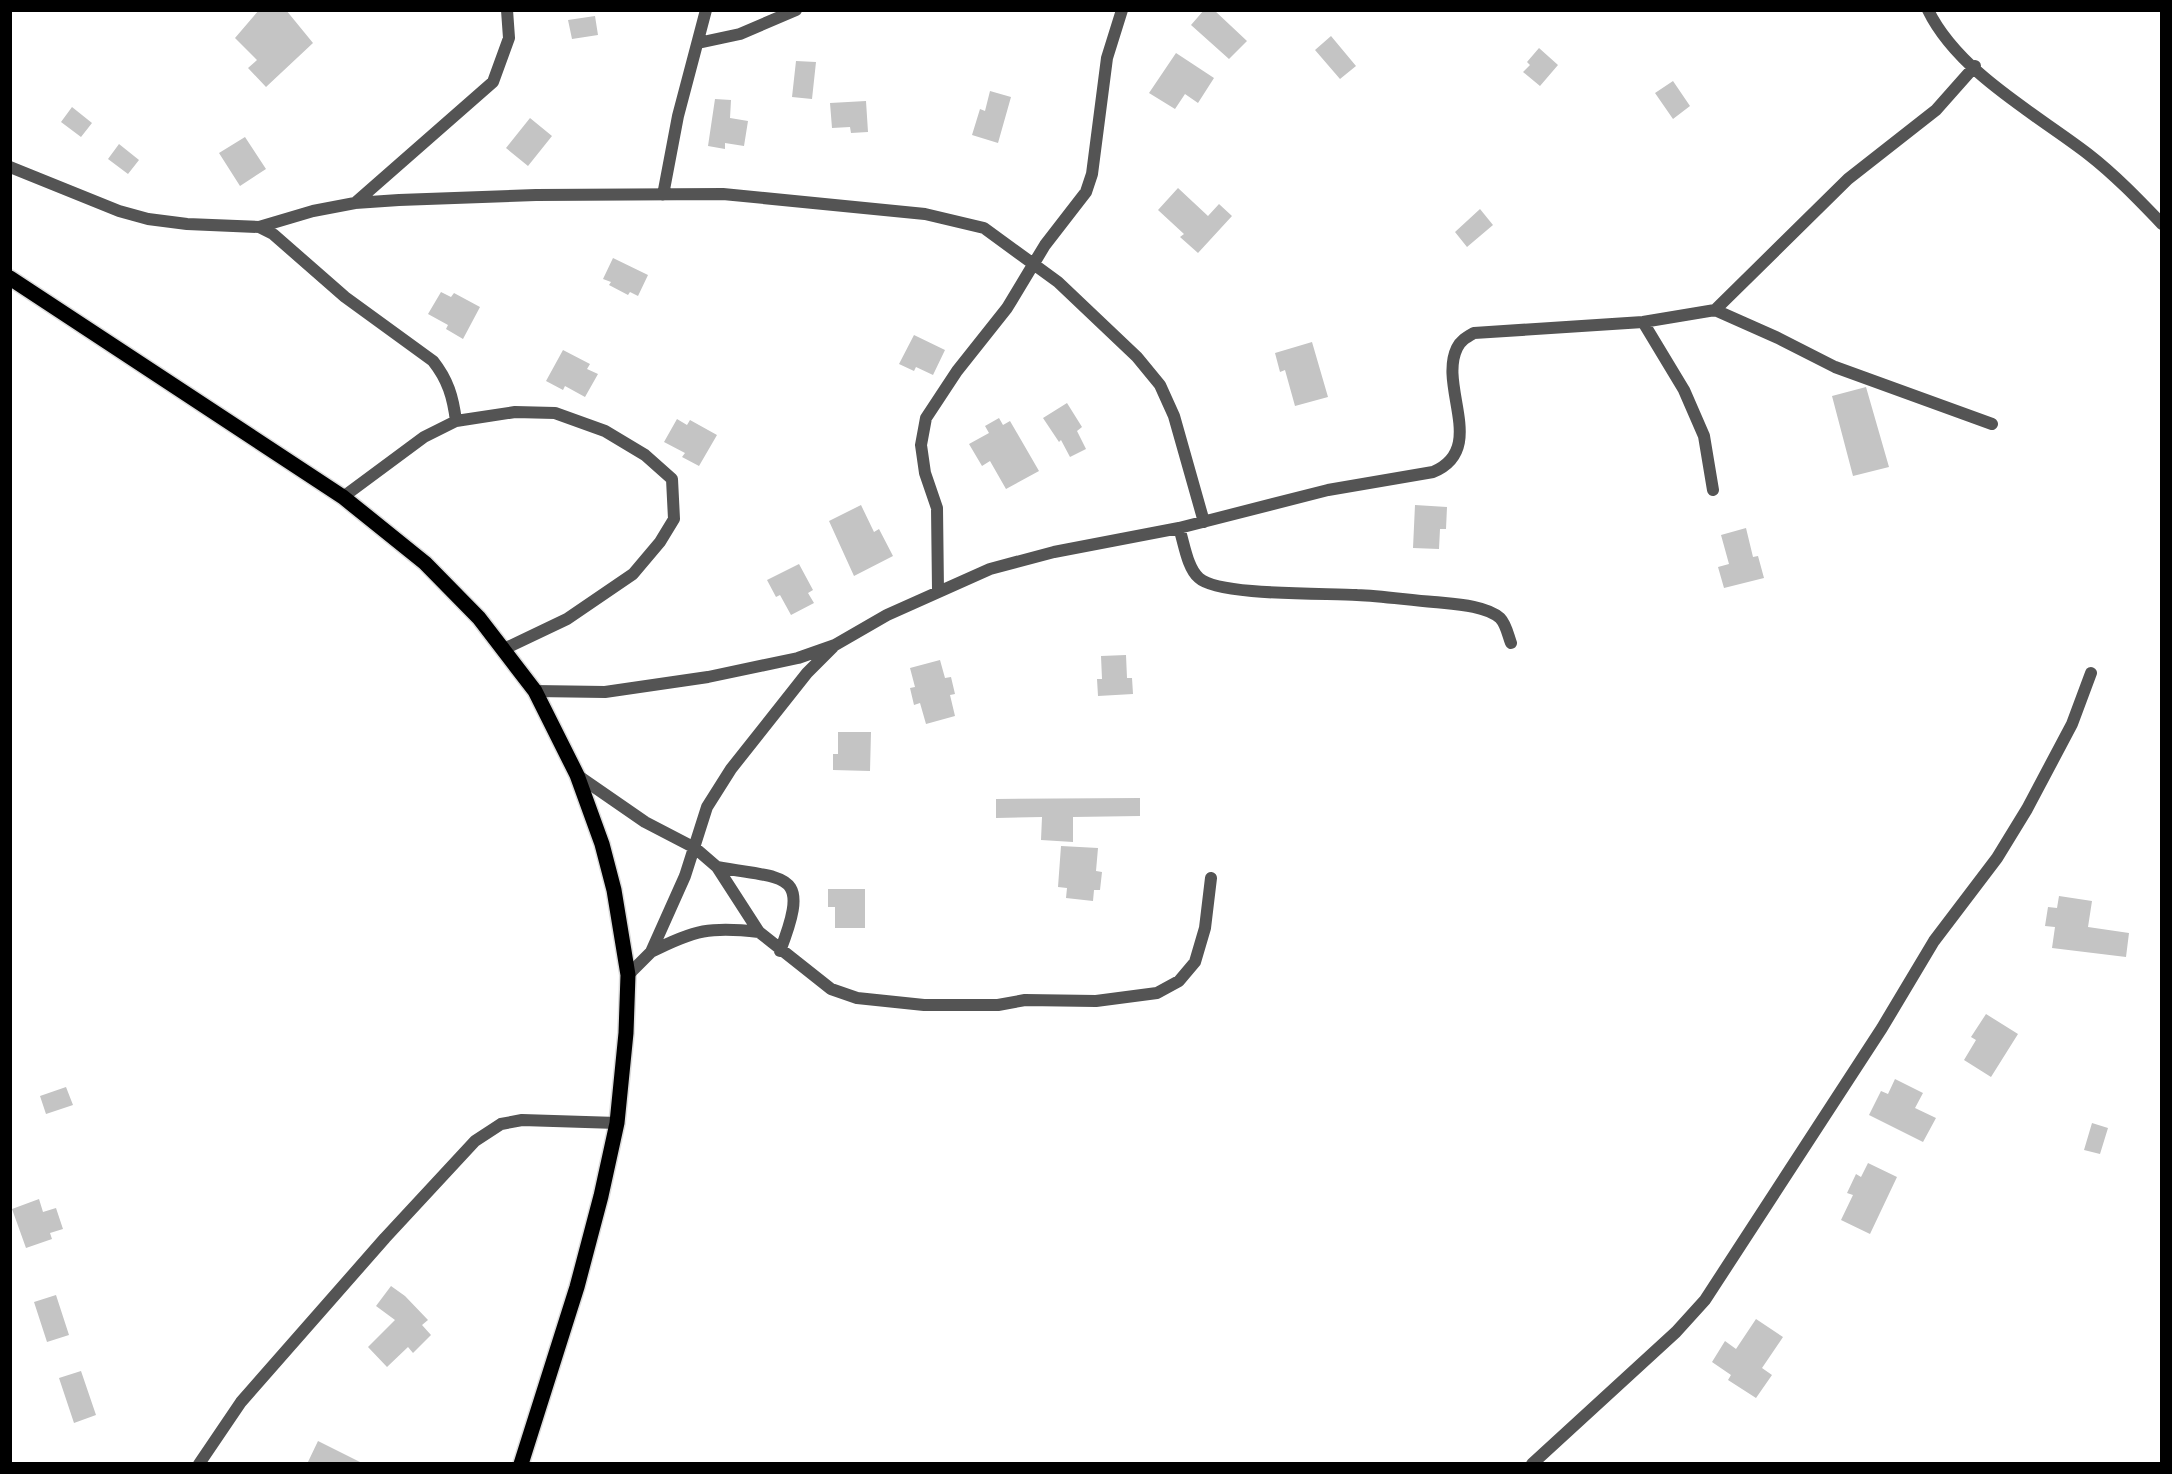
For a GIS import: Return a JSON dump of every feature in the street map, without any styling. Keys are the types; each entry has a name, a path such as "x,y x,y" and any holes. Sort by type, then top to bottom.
{"main road":[{"path":"10,278 343,497 425,562 455,591 504,649 535,691 577,776 605,855 628,975 626,1033 617,1123 577,1287 521,1464"}],"street":[{"path":"354,203 493,82 509,38 507,10"},
{"path":"663,195 678,116 706,10"},
{"path":"698,43 740,34 796,10"},
{"path":"938,590 937,508 925,473 921,445 926,418 957,371 1007,308 1032,264 1086,192 1092,174 1107,58 1122,10"},
{"path":"1928,10 1937,28 1975,66 2027,113 2118,178 2162,224"},
{"path":"1714,310 1848,178 1936,110 1975,66"},
{"path":"10,167 119,211 148,219 259,226 313,211 354,203 536,195 723,194 925,214 984,228 1058,282 1137,357 1160,385 1174,416 1204,522"},
{"path":"259,226 273,234 345,297 433,361 443,374 453,398 456,421"},
{"path":"535,691 606,692 708,677 798,658 835,645 887,615 938,590 990,569 1054,552 1179,528 1328,490 1433,472 1443,468 1454,459 1459,447 1454,371 1455,351 1461,341 1474,333 1643,322 1714,310 1778,338 1835,367 1992,424"},
{"path":"1643,322 1684,390 1704,436 1713,490"},
{"path":"343,497 424,437 456,421 514,412 555,413 605,431 645,455 672,479 674,519 660,542 633,574 567,619 504,649"},
{"path":"1179,528 1193,569 1199,579 1212,585 1241,590 1357,595 1453,604 1483,610 1499,617 1511,643"},
{"path":"651,952 695,848 707,807 731,769 807,673 835,645"},
{"path":"1532,1464 1676,1332 1706,1300 1882,1028 1934,941 1997,858 2027,809 2072,724 2091,673"},
{"path":"577,776 645,822 695,848 717,867 759,932 780,951 831,989 857,998 913,1004 998,1005 1025,1000 1096,1001 1158,993 1179,981 1195,962 1205,928 1210,878"},
{"path":"717,867 765,874 786,883 794,892 794,914 780,951"},
{"path":"628,975 651,952 675,940 708,929 759,932"},
{"path":"199,1464 241,1402 385,1238 475,1142 501,1124 522,1120 617,1123"}],"building":[{"path":"259,10 286,10 313,43 266,87 248,68 257,60 235,38"},
{"path":"1204,10 1214,10 1247,41 1229,59 1191,25"},
{"path":"595,16 598,35 572,39 568,20"},
{"path":"1331,36 1356,66 1340,79 1315,50"},
{"path":"1539,48 1558,65 1540,86 1523,72 1530,65 1527,62"},
{"path":"1176,53 1214,78 1198,103 1185,94 1175,109 1149,93"},
{"path":"796,61 816,62 812,99 792,97"},
{"path":"1673,81 1690,106 1673,119 1655,93"},
{"path":"990,91 1011,97 998,143 972,135 980,109 985,111"},
{"path":"715,99 731,100 730,118 748,121 744,146 725,143 725,149 708,146"},
{"path":"866,101 868,132 851,133 850,127 832,128 830,103"},
{"path":"72,107 92,123 81,137 61,122"},
{"path":"530,118 552,136 528,166 506,148"},
{"path":"245,137 266,169 240,186 219,153"},
{"path":"119,144 139,160 128,174 108,159"},
{"path":"1178,188 1208,216 1219,204 1232,216 1198,253 1180,237 1184,234 1158,210"},
{"path":"1480,209 1493,225 1467,247 1455,232"},
{"path":"613,258 648,275 638,296 630,292 628,295 609,285 611,282 603,279"},
{"path":"441,292 451,297 454,293 480,307 463,339 446,329 448,325 428,314"},
{"path":"914,335 945,350 933,375 916,367 914,371 899,364"},
{"path":"1312,342 1328,397 1295,406 1285,370 1280,372 1275,353"},
{"path":"563,350 590,364 587,369 598,374 585,397 565,386 563,390 546,381"},
{"path":"1866,387 1889,467 1853,476 1832,396"},
{"path":"1067,403 1082,427 1077,431 1086,449 1070,457 1061,440 1059,442 1043,418"},
{"path":"999,418 1003,425 1010,421 1039,471 1006,489 990,461 982,466 969,444 989,433 985,426"},
{"path":"677,419 687,425 690,420 717,435 699,466 682,457 685,453 664,442"},
{"path":"861,505 874,532 879,529 893,556 854,576 829,521"},
{"path":"1415,505 1447,507 1446,529 1440,529 1439,549 1413,548"},
{"path":"1746,528 1753,557 1758,556 1764,578 1724,588 1718,567 1729,564 1721,535"},
{"path":"799,564 813,590 808,593 814,603 791,615 780,595 776,597 767,580"},
{"path":"1126,655 1127,678 1132,678 1133,694 1098,696 1097,679 1102,679 1101,656"},
{"path":"940,660 945,678 951,677 955,694 950,695 955,716 926,724 920,703 914,705 910,688 915,687 910,668"},
{"path":"838,732 871,732 870,771 833,770 833,754 838,754"},
{"path":"1140,798 1140,816 1073,817 1073,842 1041,840 1042,817 996,818 996,799"},
{"path":"1061,846 1098,848 1096,871 1102,872 1100,890 1094,890 1093,901 1066,898 1067,888 1058,887"},
{"path":"828,889 865,889 865,928 835,928 835,907 828,907"},
{"path":"2059,896 2092,901 2088,927 2129,933 2126,957 2052,948 2055,927 2045,926 2048,907 2057,908"},
{"path":"1986,1014 2018,1034 1991,1077 1964,1060 1976,1040 1971,1037"},
{"path":"1895,1079 1923,1093 1915,1108 1936,1118 1923,1142 1869,1115 1881,1091 1888,1094"},
{"path":"66,1087 73,1105 46,1114 40,1096"},
{"path":"2092,1123 2108,1128 2100,1154 2084,1150"},
{"path":"1868,1163 1897,1177 1870,1234 1841,1220 1853,1195 1847,1193 1856,1174 1861,1177"},
{"path":"39,1199 43,1212 56,1208 63,1229 50,1233 52,1239 26,1248 12,1209"},
{"path":"391,1286 405,1296 428,1320 422,1325 431,1335 413,1353 408,1347 387,1367 368,1347 395,1320 376,1306"},
{"path":"56,1295 69,1335 47,1342 34,1302"},
{"path":"1756,1319 1783,1337 1762,1368 1772,1375 1756,1398 1728,1380 1731,1375 1712,1362 1725,1341 1736,1349"},
{"path":"81,1371 96,1415 74,1423 59,1378"},
{"path":"318,1441 364,1464 307,1464"}]}
